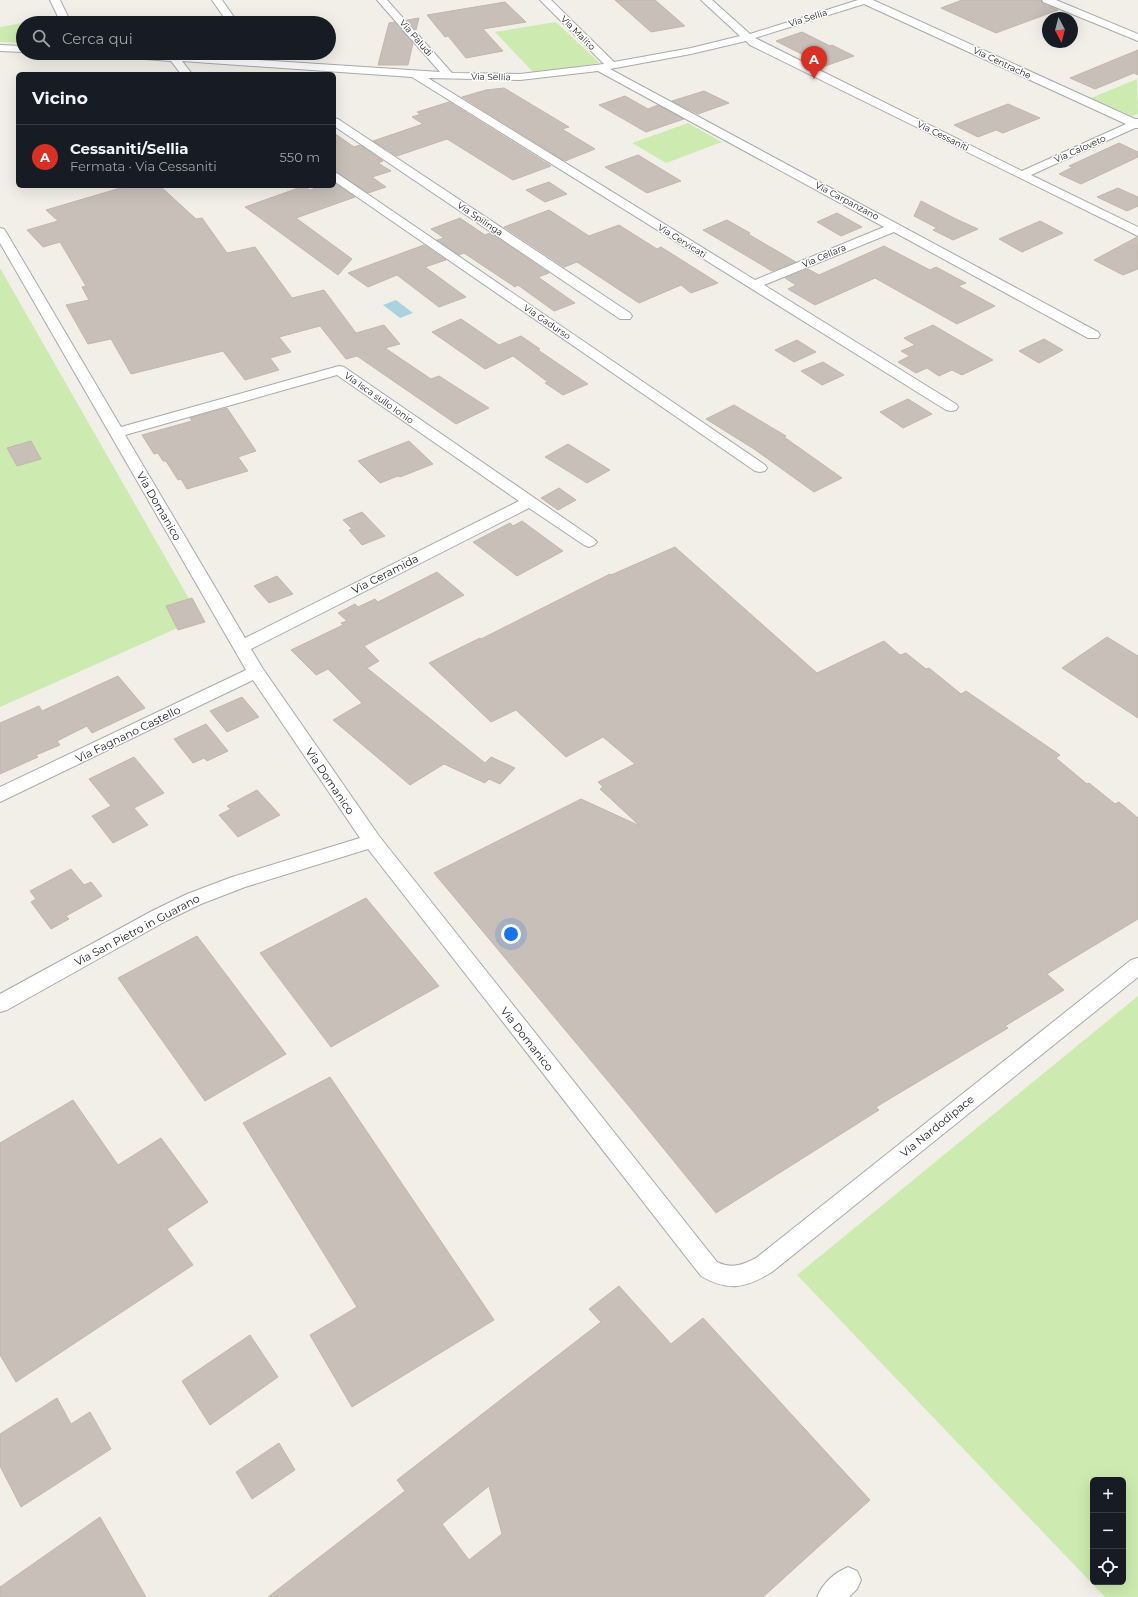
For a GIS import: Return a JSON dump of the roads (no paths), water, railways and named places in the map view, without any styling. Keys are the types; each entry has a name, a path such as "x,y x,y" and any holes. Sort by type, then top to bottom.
{"street":[{"path":"55,0 63,16"},
{"path":"218,0 228,16"},
{"name":"Via Paludi","path":"382,0 449,76"},
{"name":"Via Malito","path":"545,0 606,67"},
{"name":"Via Cessaniti","path":"706,0 754,43 1138,232"},
{"name":"Via Sellia","path":"209,60 449,76 520,78 606,67 683,53 749,37 867,0"},
{"name":"Via Centrache","path":"867,0 1137,124"},
{"path":"1047,0 1138,38"},
{"path":"0,48 16,49"},
{"path":"176,60 185,72"},
{"path":"257,60 264,72"},
{"name":"Via Carpanzano","path":"606,67 1093,335"},
{"name":"Via Cervicati","path":"413,73 951,407"},
{"name":"Via Spilinga","path":"336,122 625,316"},
{"name":"Via Caloveto","path":"1022,175 1137,124"},
{"name":"Via Gadurso","path":"336,177 760,468"},
{"name":"Via Cellara","path":"754,286 895,227"},
{"name":"Via Domanico","path":"0,232 256,672 372,841 703,1263 716,1274 731,1277"},
{"name":"Via Isca sullo Ionio","path":"117,433 339,370 589,542"},
{"name":"Via Ceramida","path":"241,647 530,502"},
{"name":"Via Fagnano Castello","path":"0,795 256,672"},
{"name":"Via San Pietro in Guarano","path":"0,1004 159,916 194,899 239,882 372,841"},
{"name":"Via Nardodipace","path":"731,1277 747,1274 764,1265 1138,966"},
{"path":"830,1597 848,1580"}],"water":[{"path":"396,300 413,313 400,318 383,305"}],"place":[{"name":"Cessaniti/Sellia","path":"814,79"}]}
